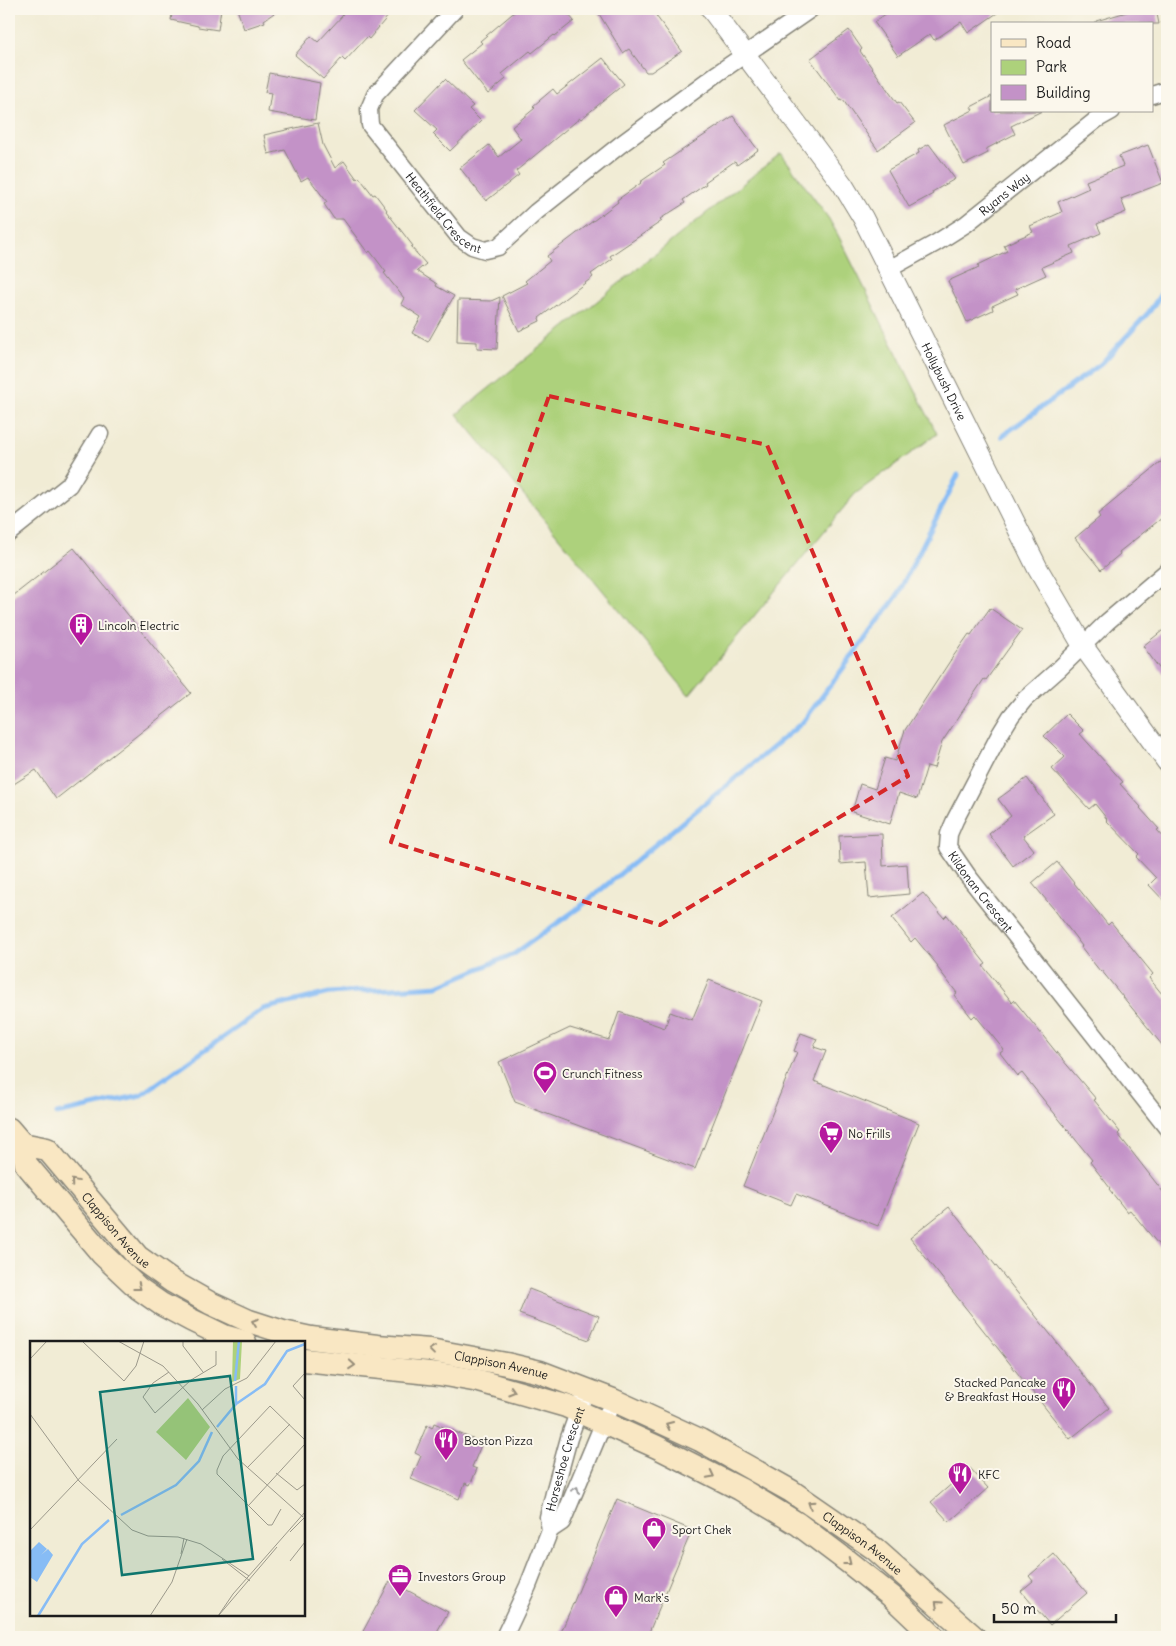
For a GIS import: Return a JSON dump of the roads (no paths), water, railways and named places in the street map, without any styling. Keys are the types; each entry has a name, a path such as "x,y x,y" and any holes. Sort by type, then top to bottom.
{"main road":[{"name":"Clappison Avenue","path":"16,1136 46,1149 138,1257 173,1282 221,1308 283,1332 332,1341 430,1350 540,1372 613,1400 700,1440 791,1491 874,1549 974,1637"},
{"name":"Clappison Avenue","path":"16,1136 26,1164 111,1264 138,1288 161,1304 224,1336 241,1341"},
{"path":"78,1225 98,1210"},
{"path":"209,1329 221,1308"},
{"name":"Clappison Avenue","path":"305,1360 463,1378 566,1406 740,1489 798,1524 891,1596 934,1637"}],"street":[{"name":"Heathfield Crescent","path":"455,9 375,96 369,109 370,125 459,236 472,246 485,250 498,247 536,212 620,145 811,9"},
{"name":"Hollybush Drive","path":"711,9 843,185 863,218 1038,569 1083,646 1167,762"},
{"path":"1154,93 1167,90"},
{"name":"Ryans Way","path":"889,269 966,224 1096,120 1110,112"},
{"path":"9,533 69,485 100,434"},
{"path":"1083,646 1107,622 1167,571"},
{"name":"Kildonan Crescent","path":"1083,646 1025,699 1011,716 955,820 949,834 948,847 1167,1128"},
{"name":"Horseshoe Crescent","path":"504,1637 528,1586 550,1530 548,1517 555,1488 586,1389"},
{"name":"Horseshoe Crescent","path":"550,1530 562,1522 613,1400"}],"waterway":[{"path":"1002,436 1101,364 1149,312 1167,285"},
{"path":"57,1114 141,1095 263,1009 329,993 438,986 514,954 580,907 803,722 897,596 958,475"}],"place":[{"name":"Lincoln Electric","path":"81,646"},
{"name":"Crunch Fitness","path":"545,1094"},
{"name":"No Frills","path":"831,1154"},
{"name":"Stacked Pancake & Breakfast House","path":"1064,1410"},
{"name":"Boston Pizza","path":"446,1461"},
{"name":"KFC","path":"960,1495"},
{"name":"Sport Chek","path":"654,1550"},
{"name":"Investors Group","path":"400,1597"},
{"name":"Mark's","path":"616,1618"}]}
